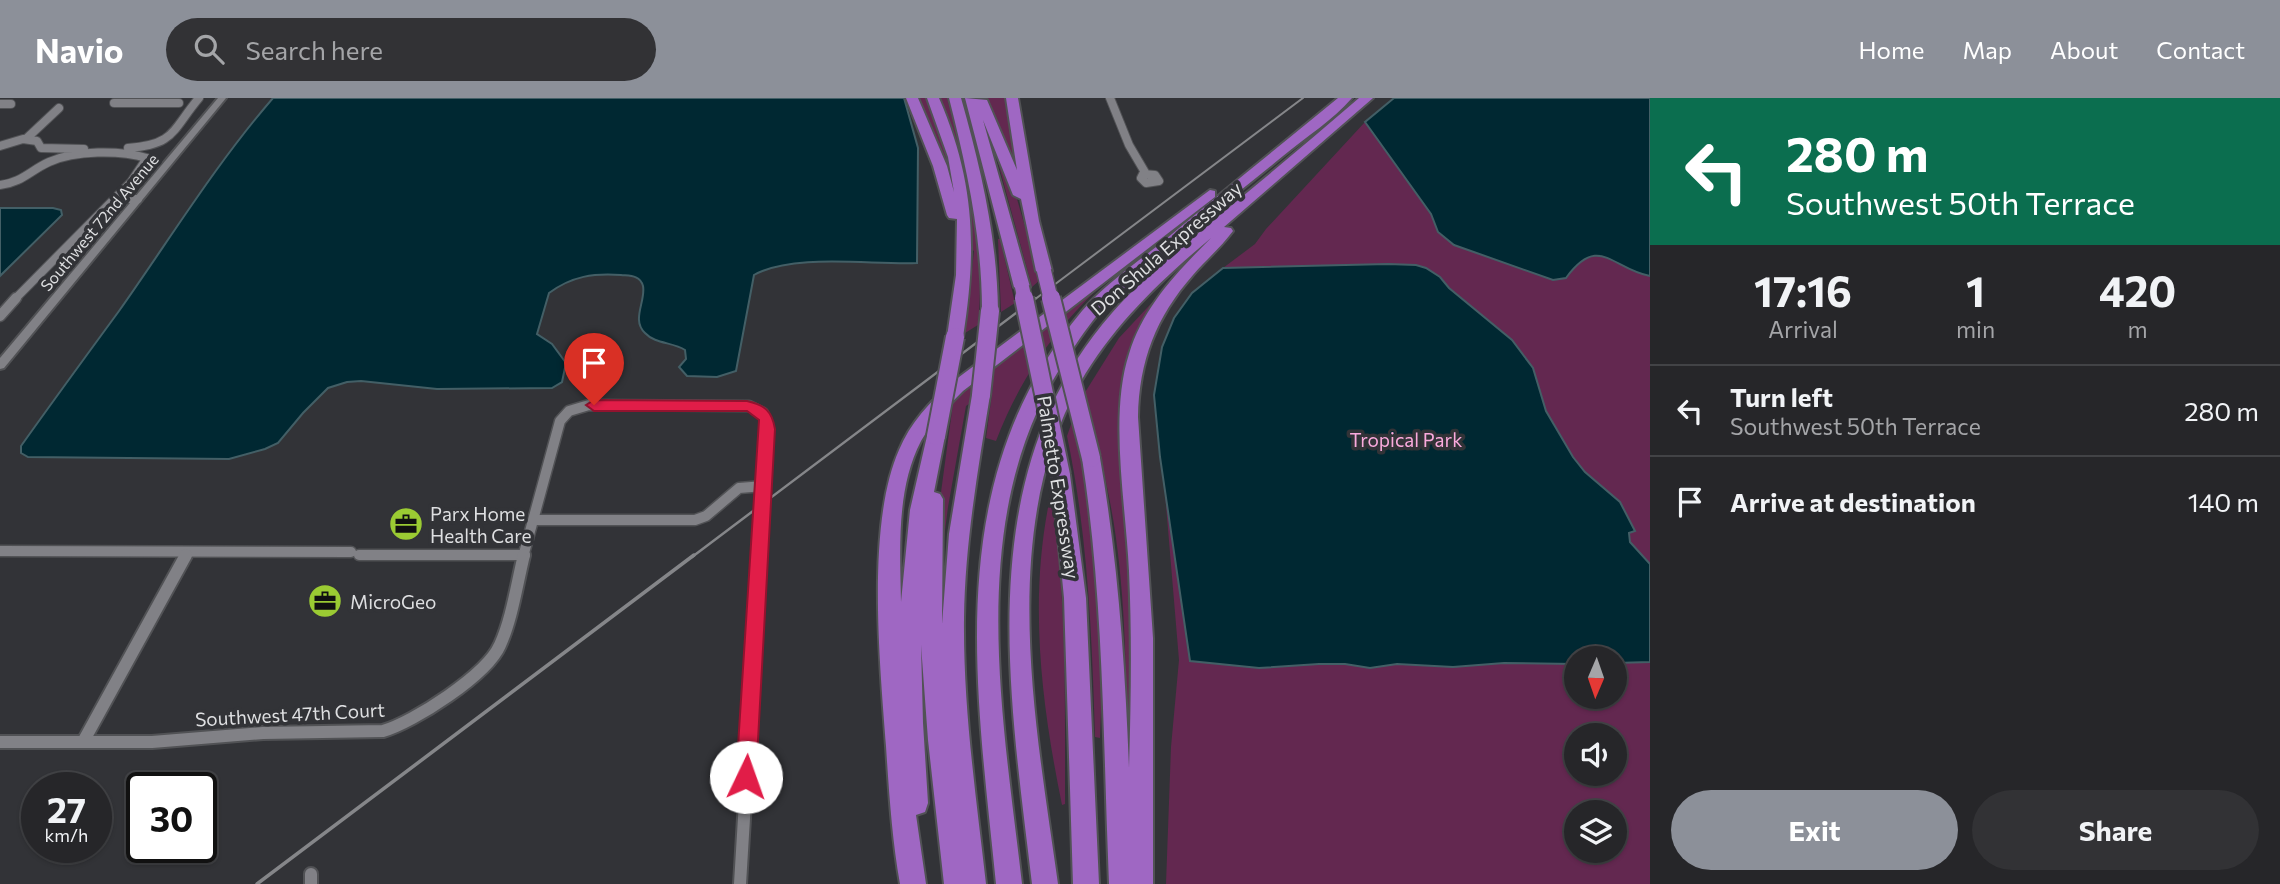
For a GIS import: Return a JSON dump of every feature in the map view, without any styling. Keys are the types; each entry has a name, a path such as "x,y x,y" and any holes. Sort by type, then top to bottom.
{"highway":[{"path":"912,98 951,201 957,236 961,294"},
{"path":"919,884 909,644 916,539 965,279 966,238 962,194 951,141 933,98"},
{"path":"955,98 985,215 990,257 990,311 981,395 960,526 953,617 957,725 973,884"},
{"name":"Palmetto Expressway","path":"971,98 1022,287 1062,475 1075,598 1086,884"},
{"path":"981,98 1024,208 1032,221"},
{"path":"1012,98 1032,221 1091,458 1104,537 1110,599 1122,884"},
{"name":"Don Shula Expressway","path":"1009,884 986,624 993,520 1012,444 1043,378 1088,315 1257,170 1346,98"},
{"name":"Don Shula Expressway","path":"1045,884 1022,690 1018,622 1023,533 1037,468 1062,401 1081,367 1114,322 1180,257 1367,98"},
{"path":"913,884 908,858 892,678 890,622 892,521 899,478 910,447 932,413 957,387 1181,215 1243,172 1257,170"},
{"path":"1140,884 1143,684 1138,540 1129,417 1131,382 1142,342 1156,311 1176,285 1240,216 1246,201"},
{"path":"935,443 929,573 931,661 957,884"}],"street":[{"path":"114,103 179,103 187,98"},
{"path":"0,146 27,138 35,139 39,147 44,149 158,146 183,122 185,113 199,98"},
{"name":"Southwest 72nd Avenue","path":"0,365 222,98"},
{"path":"1110,98 1129,145 1146,174"},
{"path":"179,103 178,108 185,113"},
{"path":"0,104 11,104"},
{"path":"27,138 59,108"},
{"path":"0,185 22,182 46,164 62,158 146,157 146,163 114,199 29,283 0,316"},
{"path":"114,199 138,199"},
{"name":"Southwest 47th Court","path":"0,742 152,742 278,733 374,732 397,727 422,714 469,680 494,656 502,643 558,426 565,414 577,407 744,406 760,411 766,418 768,427 764,486"},
{"path":"534,520 695,520 706,516 739,488 764,486 740,884"},
{"path":"0,551 525,555"},
{"path":"83,742 188,552"}],"green space":[{"path":"916,98 926,98 937,123 957,201"},
{"path":"938,98 947,98 968,182 977,239 980,296 978,325 965,333 974,251 971,249 962,172"},
{"path":"985,98 1007,98 1018,152 1018,177"},
{"name":"Tropical Park","path":"1394,98 1650,98 1650,884 1166,884 1171,747 1179,660 1156,386 1174,318 1223,268 1255,244 1365,122"},
{"path":"990,133 1015,192 1039,275 1040,280 1032,287"},
{"path":"998,239 1015,303 1001,312"},
{"path":"1117,271 1061,328 1031,370 996,441 986,438 993,386 966,406 940,570 939,507 954,396"},
{"path":"1160,294 1141,332 1131,586 1132,743 1127,741 1125,648 1114,523 1084,394 1119,338"},
{"path":"1073,419 1088,498 1097,577 1101,658 1100,738 1095,737 1084,549 1067,436"},
{"path":"1051,493 1060,570 1064,648 1065,804 1062,805 1048,727 1040,649 1040,571"}],"water":[{"path":"273,98 904,98 918,148 917,263 811,262 770,268 754,275 736,371 717,377 687,376 679,367 686,359 685,350 649,337 641,328 639,316 643,286 640,280 628,276 592,275 575,279 549,293 537,334 552,344 566,363 562,382 552,388 437,389 347,382 328,388 278,443 229,459 28,457 21,453 21,446 212,176"},
{"path":"1394,98 1650,98 1650,276 1597,256 1578,265 1566,278 1553,280 1454,245 1438,232 1431,214 1365,122"},
{"path":"0,208 53,208 61,210 62,215 0,276"},
{"path":"1416,265 1440,277 1449,288 1512,340 1533,368 1546,411 1573,457 1585,472 1620,502 1635,531 1629,533 1630,542 1650,564 1650,662 1628,663 1628,646 1564,646 1564,664 1504,663 1453,667 1397,664 1370,668 1319,664 1259,668 1190,661 1160,457 1154,395 1162,347 1174,318 1192,293 1223,268"}],"railway":[{"path":"1034,300 1303,98"},
{"path":"692,557 1036,298"},
{"path":"257,884 694,555"}],"place":[{"name":"Parx Home Health Care","path":"406,524"},
{"name":"MicroGeo","path":"325,601"}],"route":[{"path":"594,405 747,406 758,409 766,418 768,429 746,777"}]}
